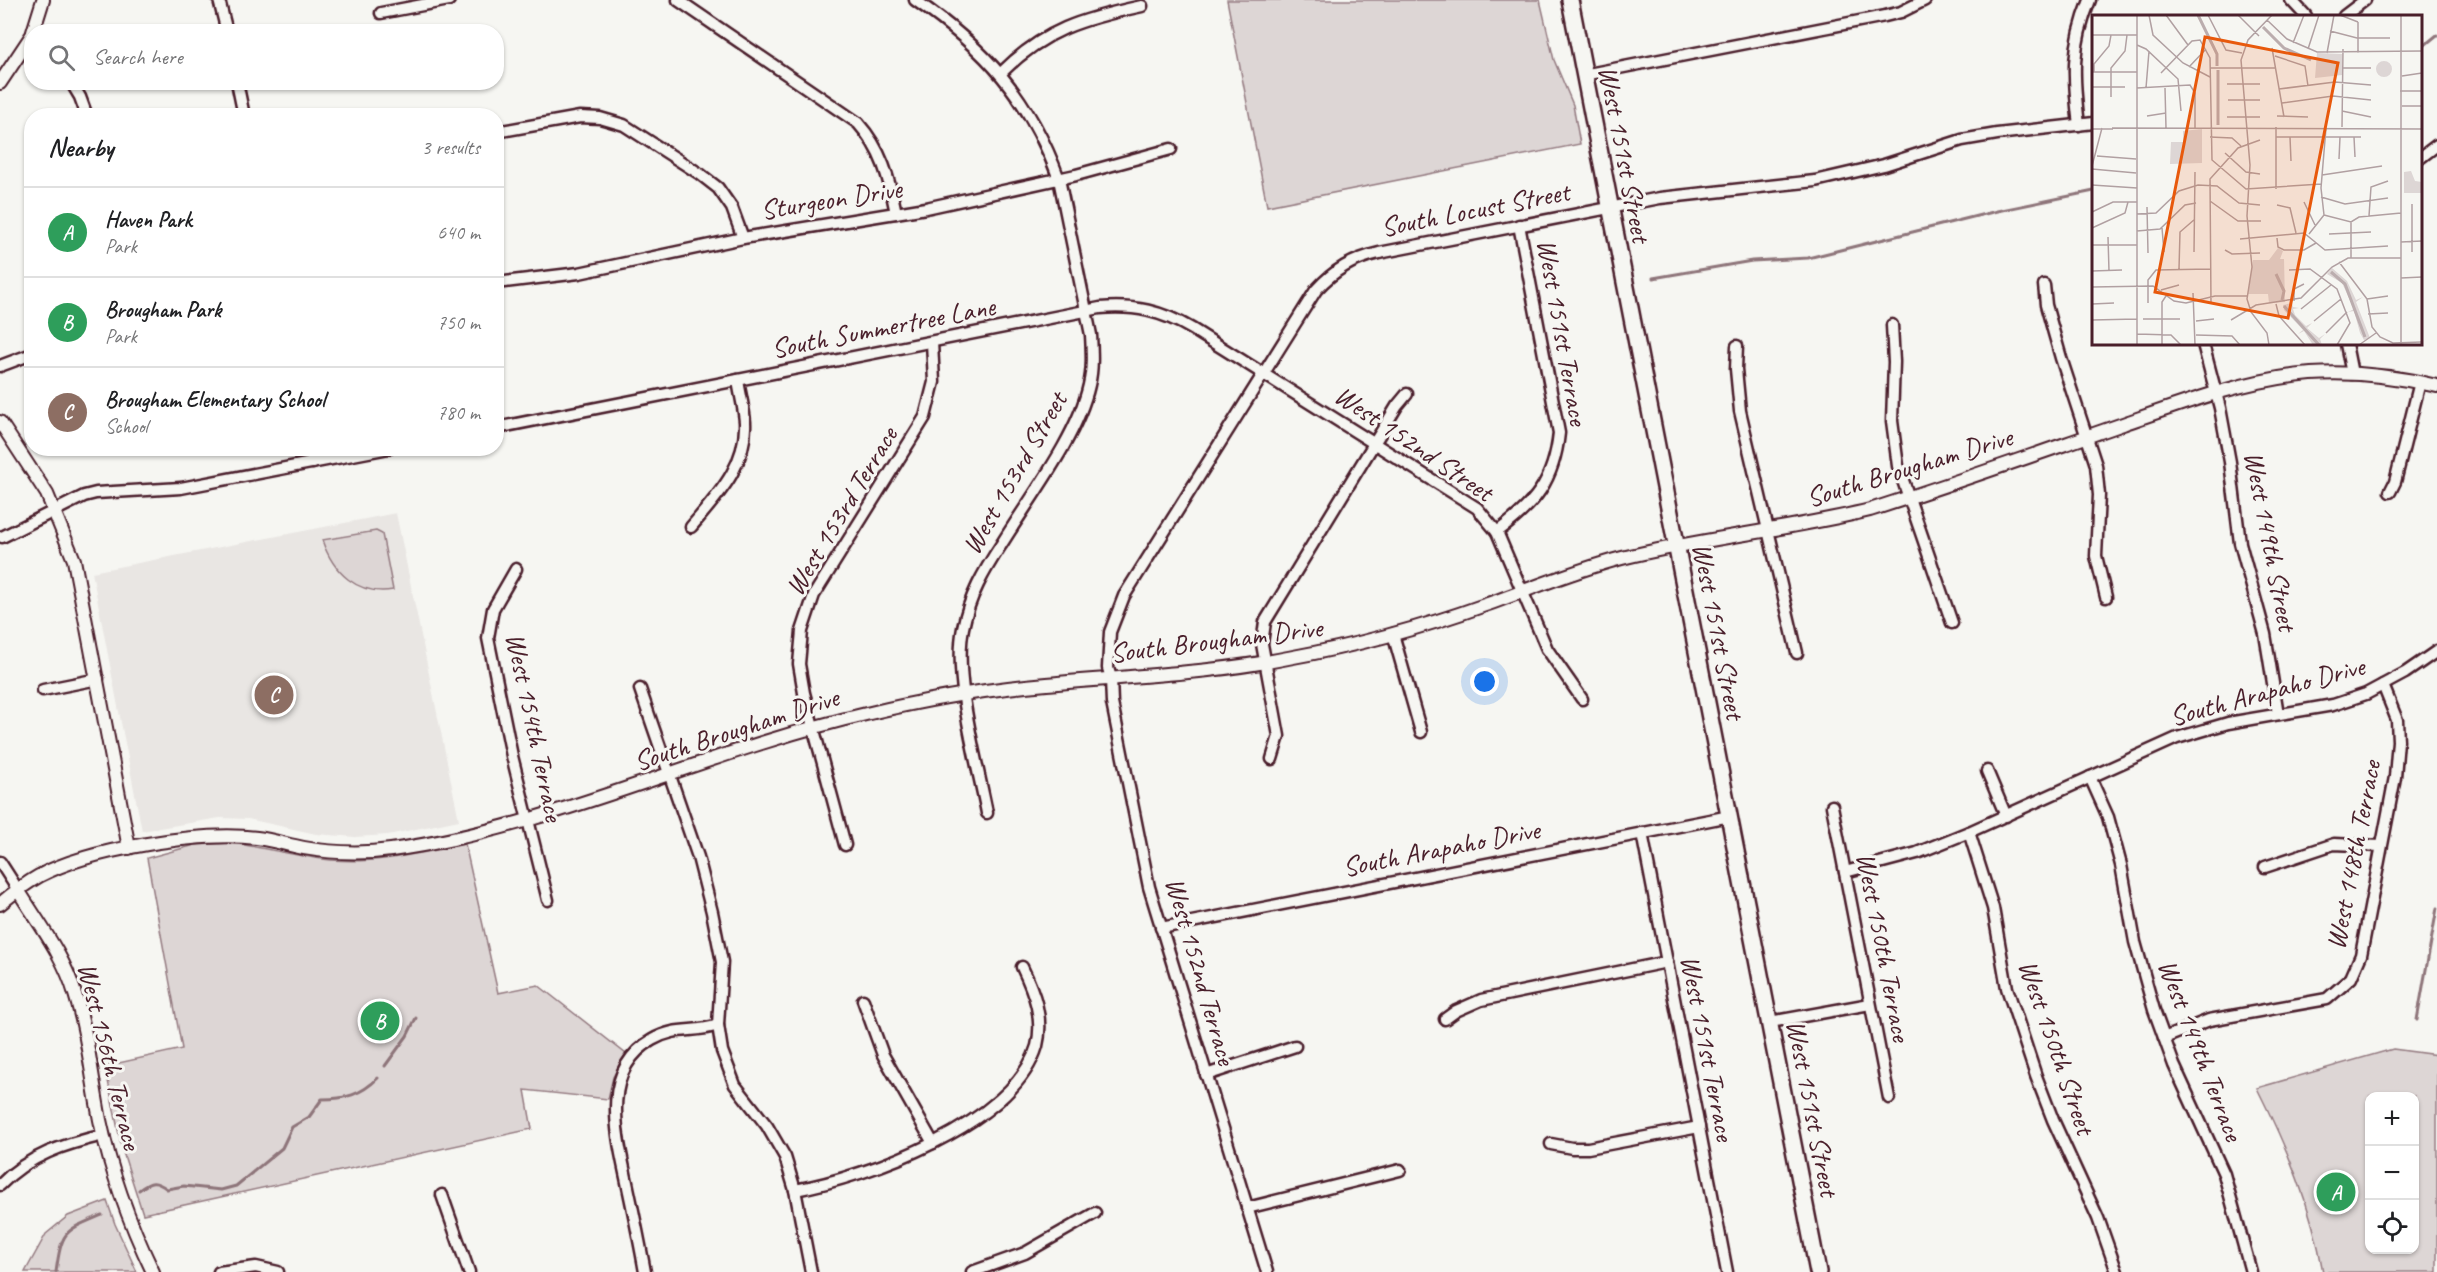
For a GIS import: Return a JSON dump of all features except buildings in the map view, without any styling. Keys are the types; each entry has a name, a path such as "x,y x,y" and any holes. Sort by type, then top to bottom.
{"main road":[{"name":"West 151st Street","path":"1570,0 1818,1272"}],"street":[{"path":"35,24 43,0"},
{"path":"219,0 225,24"},
{"path":"381,14 449,0"},
{"path":"678,0 858,123 874,142 885,165 896,213"},
{"name":"West 153rd Street","path":"915,0 970,41 1001,73 1032,118 1050,154 1059,179 1087,311 1092,359 1083,406 1069,435 975,589 962,630 960,656 965,694 987,813"},
{"path":"1583,75 1885,16 1901,12 1925,0"},
{"path":"2079,125 2073,67 2075,44 2090,0"},
{"path":"2291,0 2305,15"},
{"path":"2345,15 2365,0"},
{"path":"1001,73 1024,51 1054,32 1088,18 1142,6"},
{"path":"0,83 24,56"},
{"path":"76,90 84,108"},
{"path":"239,90 242,108"},
{"path":"504,131 580,117 600,118 624,125 718,188 732,208 743,238"},
{"name":"South Locust Street","path":"1111,678 1107,649 1116,612 1316,290 1329,276 1349,262 1379,253 1609,207 1705,191 1815,181 1884,165 1962,140 2092,123"},
{"path":"2422,157 2437,145"},
{"name":"Sturgeon Drive","path":"504,282 579,273 743,238 896,213 1124,164 1171,149"},
{"name":"West 151st Terrace","path":"1497,532 1519,515 1541,492 1553,465 1559,433 1519,225"},
{"path":"2044,285 2046,305 2061,358 2096,465 2099,495 2096,556 2106,597"},
{"name":"South Summertree Lane","path":"504,426 1119,306 1158,312 1185,324 1264,374"},
{"path":"1892,325 1894,362 1892,421 1898,466 1952,623"},
{"name":"West 153rd Terrace","path":"844,844 812,727 799,664 805,617 819,586 925,417 933,392 932,342"},
{"name":"West 149th Street","path":"2203,345 2217,394 2230,462 2240,543 2265,634 2278,714"},
{"path":"2346,345 2352,374"},
{"path":"1737,346 1736,369 1739,403 1797,653"},
{"path":"0,366 24,357"},
{"name":"West 152nd Street","path":"1264,374 1477,508 1497,532 1546,649 1582,699"},
{"name":"South Brougham Drive","path":"0,904 39,876 63,866 129,848 201,837 234,835 262,838 319,850 351,853 384,851 528,821 812,727 965,694 1111,678 1193,672 1266,662 1339,648 1461,613 1603,564 1833,519 1908,498 2217,394 2290,377 2387,375 2437,386"},
{"path":"691,527 726,485 740,459 745,423 738,380"},
{"path":"2390,492 2395,482 2420,382"},
{"path":"1272,759 1279,736 1262,644 1265,622 1407,394"},
{"path":"0,422 34,472 55,510 74,560 129,848"},
{"path":"312,456 313,463"},
{"path":"2,537 55,510 96,493 181,488 349,456"},
{"name":"West 154th Terrace","path":"516,569 493,609 488,638 512,756 548,900"},
{"path":"1393,634 1421,732"},
{"name":"South Arapaho Drive","path":"1845,872 1917,853 2006,816 2177,738 2228,723 2333,705 2366,694 2437,651"},
{"name":"West 152nd Terrace","path":"1111,678 1112,703 1149,887 1267,1272"},
{"path":"43,690 98,680"},
{"name":"West 148th Terrace","path":"2164,1038 2209,1020 2327,999 2340,991 2351,978 2361,955 2395,777 2397,720 2383,685"},
{"path":"640,689 698,857 720,952 722,976 718,1025 722,1051 735,1085 776,1141 788,1165 811,1272"},
{"path":"1987,771 2006,816"},
{"name":"West 149th Terrace","path":"2090,777 2111,827 2121,865 2134,942 2164,1038 2224,1174 2251,1272"},
{"name":"West 150th Terrace","path":"1832,806 1888,1098"},
{"name":"South Arapaho Drive","path":"1161,928 1730,816"},
{"name":"West 150th Street","path":"1969,832 1993,908 2007,988 2036,1076 2053,1120 2098,1218 2117,1272"},
{"name":"West 151st Terrace","path":"1642,833 1727,1272"},
{"path":"2265,867 2334,844 2381,846"},
{"name":"West 156th Terrace","path":"0,862 59,954 75,994 104,1135 128,1217 153,1272"},
{"path":"1445,1019 1481,999 1667,963"},
{"path":"795,1190 841,1180 893,1162 952,1133 1012,1088 1024,1075 1037,1044 1038,1010 1034,992 1022,967"},
{"path":"863,1000 884,1055 933,1143"},
{"path":"1770,1022 1870,1004"},
{"path":"645,1272 616,1126 618,1089 622,1073 649,1041 676,1029 707,1029 718,1025"},
{"path":"1206,1075 1295,1046"},
{"path":"1551,1144 1588,1148 1699,1127"},
{"path":"0,1185 42,1154 72,1142 104,1135"},
{"path":"1247,1208 1400,1170"},
{"path":"442,1196 469,1272"},
{"path":"972,1272 1025,1253 1095,1213"},
{"path":"219,1272 256,1267 278,1272"}],"shaded area":[{"path":"1227,0 1540,0 1554,60 1573,105 1580,144 1267,206"},
{"path":"396,513 459,820 388,835 355,837 316,834 248,819 220,818 142,831 92,572"},
{"path":"376,531 382,534 393,590 368,589 348,579 333,562 322,540"},
{"path":"230,843 318,859 348,861 398,857 465,844 498,993 538,985 626,1054 613,1077 608,1099 525,1090 532,1129 143,1214 122,1149 105,1066 182,1049 147,858 195,845"},
{"path":"2393,1049 2437,1055 2437,1272 2323,1272 2305,1201 2257,1088"},
{"path":"107,1201 137,1272 25,1272 46,1234 68,1216"}],"waterway":[{"path":"2422,47 2437,35"},
{"path":"1653,278 1752,261 1808,258 1997,211 2092,191"},
{"path":"2417,1020 2437,908"},
{"path":"385,1066 407,1036 416,1018"},
{"path":"139,1190 153,1183 167,1189 184,1186 221,1190 236,1186 282,1148 292,1127 309,1117 322,1099 352,1095 378,1078"},
{"path":"56,1272 60,1248 67,1234 72,1229 102,1215"}],"place":[{"name":"Brougham Elementary School","path":"274,695"},
{"name":"Brougham Park","path":"380,1021"},
{"name":"Haven Park","path":"2336,1192"}]}
